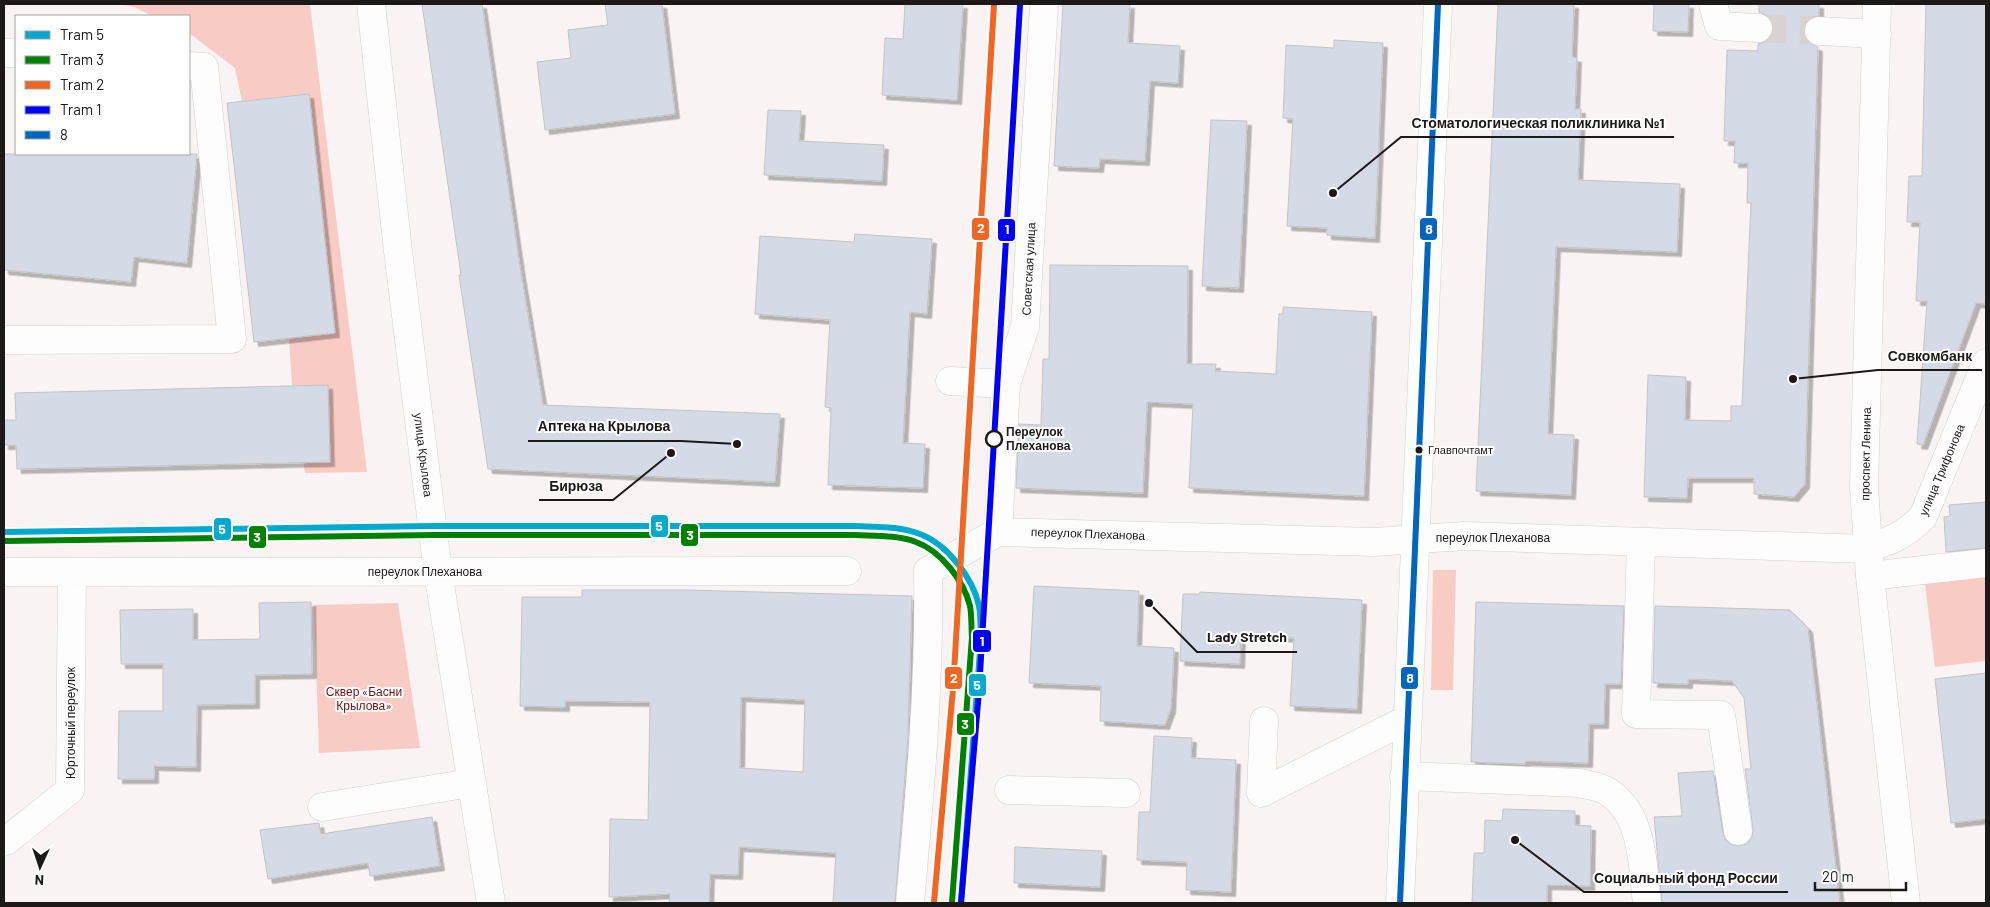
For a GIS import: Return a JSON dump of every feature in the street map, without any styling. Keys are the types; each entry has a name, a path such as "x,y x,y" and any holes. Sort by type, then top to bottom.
{"main road":[{"name":"улица Крылова","path":"371,4 398,251 438,572 491,903"},
{"name":"Советская улица","path":"998,532 1006,384 1025,327 1044,4"},
{"path":"1400,903 1406,720 1438,4"},
{"path":"1713,4 1719,26 1758,28"},
{"name":"проспект Ленина","path":"1877,4 1864,487 1867,549 1906,903"},
{"path":"1818,31 1877,34"},
{"path":"4,340 232,339 204,67 190,66"},
{"name":"улица Трифонова","path":"1867,549 1897,538 1923,518 1986,363"},
{"path":"950,381 1006,384"},
{"name":"переулок Плеханова","path":"998,532 1374,542 1464,536 1867,549"},
{"path":"910,903 927,702 928,571 998,532"},
{"path":"1641,542 1636,714 1721,715 1738,831"},
{"path":"1870,576 1986,563"},
{"name":"переулок Плеханова","path":"4,572 847,571"},
{"name":"Юрточный переулок","path":"4,841 70,790 72,572"},
{"path":"1264,721 1261,793 1406,720"},
{"path":"1404,776 1580,784 1602,789 1617,800 1631,817 1638,839 1647,903"},
{"path":"322,807 472,783"},
{"path":"1009,790 1126,793"}],"green space":[{"path":"112,4 310,4 367,472 305,473 292,386 289,338 335,332 309,94 242,101 235,68 190,34 190,15 151,15 132,6"},
{"path":"1433,570 1456,570 1453,690 1431,690"},
{"path":"1986,577 1986,661 1935,667 1925,584"},
{"name":"Сквер «Басни Крылова»","path":"398,603 420,748 319,753 314,605"}],"building":[{"path":"422,4 482,4 520,267 543,405 780,414 775,482 488,469"},
{"path":"605,4 662,4 675,114 545,130 537,62 571,58 568,30 608,25"},
{"path":"905,4 963,4 957,100 882,95 885,38 903,39"},
{"path":"1063,4 1130,4 1128,43 1180,46 1178,83 1150,81 1145,161 1100,159 1099,168 1054,166"},
{"path":"1498,4 1574,4 1572,57 1577,58 1575,109 1581,109 1578,180 1680,184 1677,252 1556,247 1548,434 1574,435 1571,495 1476,491"},
{"path":"1654,4 1689,4 1688,32 1653,31"},
{"path":"1759,4 1819,4 1819,16 1811,17 1806,22 1803,31 1805,39 1810,44 1818,47 1805,484 1794,497 1754,494 1754,478 1688,478 1687,498 1644,497 1648,375 1686,377 1685,420 1731,421 1731,406 1742,406 1751,203 1747,203 1748,163 1734,163 1735,141 1724,141 1727,50 1758,51 1758,44 1766,42 1771,37 1774,29 1772,21 1767,15 1759,12"},
{"path":"1926,4 1986,4 1986,304 1976,303 1923,445 1917,444 1927,301 1916,301 1920,222 1907,222 1909,176 1922,176"},
{"path":"1334,40 1383,43 1375,238 1327,235 1327,228 1287,226 1293,119 1283,118 1286,45 1334,48"},
{"path":"309,94 335,333 254,342 227,103"},
{"path":"768,110 801,111 799,141 884,145 882,181 764,175"},
{"path":"1211,120 1247,121 1239,288 1202,286"},
{"path":"4,154 197,154 187,263 134,257 131,282 4,270"},
{"path":"855,234 932,239 927,314 910,312 903,443 925,444 923,488 828,485 831,408 825,407 830,320 755,314 760,236 854,242"},
{"path":"1050,265 1188,266 1187,364 1216,364 1215,371 1276,374 1279,314 1283,314 1283,307 1372,312 1364,496 1189,488 1193,404 1147,402 1143,493 1016,488 1019,424 1041,425 1043,359 1049,359"},
{"path":"328,385 330,462 17,469 16,445 4,445 4,420 16,420 15,393"},
{"path":"1986,502 1986,548 1946,552 1944,517 1950,516 1949,505"},
{"path":"1034,586 1139,591 1137,646 1174,648 1171,708 1165,725 1100,721 1101,686 1029,683"},
{"path":"582,590 686,590 912,596 908,736 895,903 833,903 836,853 739,847 738,875 710,874 709,903 669,903 670,894 609,897 610,819 648,820 650,702 565,701 565,707 520,706 522,597 582,597","holes":["741,697 805,700 803,772 740,768"]},
{"path":"1200,592 1362,600 1357,709 1290,706 1294,638 1241,635 1240,664 1180,661 1183,594 1199,594"},
{"path":"311,602 312,674 255,675 255,704 197,705 196,767 154,766 154,779 118,779 119,711 163,711 163,664 121,664 120,610 193,609 193,640 260,639 259,603"},
{"path":"1476,602 1624,606 1621,684 1605,684 1604,724 1589,724 1588,763 1526,761 1525,764 1471,762"},
{"path":"1655,606 1790,610 1808,628 1840,903 1662,903 1654,817 1682,816 1678,773 1713,771 1725,840 1732,845 1740,846 1747,844 1752,837 1753,829 1745,769 1751,769 1744,698 1732,681 1688,679 1688,684 1653,683"},
{"path":"1986,673 1986,819 1951,823 1935,679"},
{"path":"1154,736 1192,738 1191,758 1236,760 1231,892 1186,890 1187,862 1137,860 1139,812 1150,812"},
{"path":"1503,809 1575,811 1575,825 1591,826 1590,886 1547,885 1547,903 1472,903 1474,853 1484,853 1485,820 1502,821"},
{"path":"432,817 440,866 370,876 368,863 268,879 260,830 319,823 321,834"},
{"path":"1015,847 1102,851 1100,887 1014,883"}],"tunnel":[{"path":"1758,28 1819,31"}],"tram line":[{"name":"2","path":"934,902 953,689 994,4"},
{"name":"1","path":"961,903 979,691 1020,5"},
{"name":"5","path":"4,532 433,526 855,526 896,528 920,534 940,546 957,563 971,584 980,610 981,637 961,903"},
{"name":"3","path":"4,541 433,535 855,535 894,537 916,542 934,552 957,577 967,596 971,614 972,637 952,902"}],"transit line":[{"name":"8","path":"1400,903 1438,4"}],"place":[{"name":"Стоматологическая поликлиника №1","path":"1333,193"},
{"name":"Совкомбанк","path":"1793,379"},
{"name":"Переулок Плеханова","path":"994,439"},
{"name":"Аптека на Крылова","path":"737,444"},
{"name":"Главпочтамт","path":"1419,450"},
{"name":"Бирюза","path":"671,453"},
{"name":"Lady Stretch","path":"1149,603"},
{"name":"Социальный фонд России","path":"1515,840"}]}
